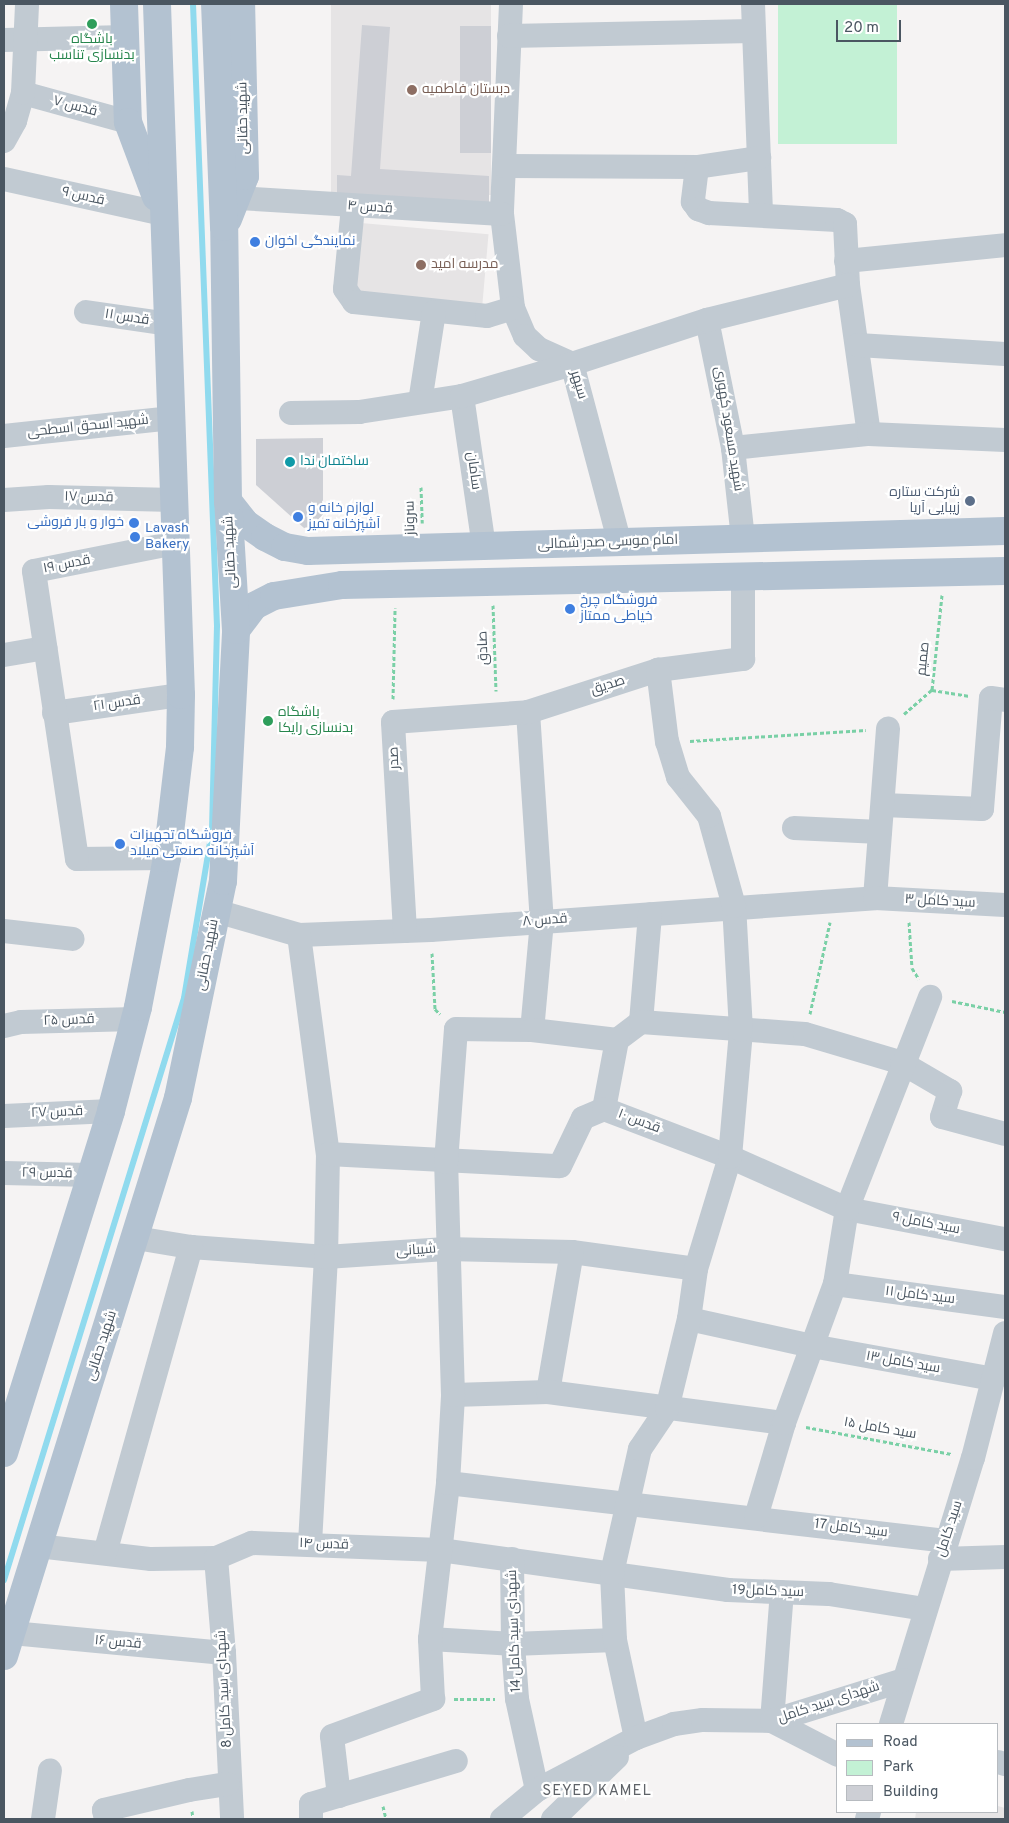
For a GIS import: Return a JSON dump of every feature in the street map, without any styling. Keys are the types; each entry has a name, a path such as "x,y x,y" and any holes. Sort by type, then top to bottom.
{"main road":[{"path":"124,4 128,122 163,214"},
{"path":"4,1453 8,1423 111,1111 135,1019 167,858 180,747 181,695 157,4"},
{"path":"215,4 230,192"},
{"name":"شهید حقانی","path":"8,1644 136,1238 178,1098 223,881 229,802 236,630 228,501 224,227 230,192 246,176 241,4"},
{"name":"امام موسی صدر شمالی","path":"228,501 245,523 265,537 285,547 308,551 620,544 743,538 1005,531"},
{"path":"308,551 300,566 301,577 310,591"},
{"path":"236,630 254,606 274,596 342,585 1005,571"}],"street":[{"path":"4,141 15,121 23,93 27,40 27,4"},
{"path":"510,4 502,214 513,308 525,336 539,349 572,364"},
{"path":"753,4 761,215"},
{"path":"509,36 753,31"},
{"path":"4,40 125,36"},
{"name":"قدس ۷","path":"23,93 128,122"},
{"path":"504,166 698,167 759,158"},
{"path":"698,167 693,202 698,209 709,213 837,220 845,224 848,285 858,345 869,434"},
{"name":"قدس ۹","path":"4,179 163,214"},
{"name":"قدس ۴","path":"230,192 353,207 502,214"},
{"path":"353,207 345,289 348,297 354,302 434,312 486,316 513,308"},
{"path":"846,261 1005,245"},
{"name":"سپهر","path":"620,544 572,364 707,320 848,285"},
{"name":"قدس ۱۱","path":"86,312 168,324"},
{"path":"420,402 434,312"},
{"name":"شهید مسعود کهوری","path":"707,320 733,448 743,538"},
{"path":"858,345 1005,354"},
{"path":"291,413 358,412 462,396 572,364"},
{"name":"سامان","path":"462,396 484,547"},
{"name":"شهید اسحق اسطحی","path":"4,436 172,418"},
{"path":"733,448 869,434 1005,440"},
{"name":"قدس ۱۷","path":"4,500 49,497 174,500"},
{"name":"قدس ۱۹","path":"45,648 34,571 175,543"},
{"name":"صدیق","path":"392,722 528,712 658,670 742,659 743,576"},
{"path":"4,655 45,648 77,859 167,858"},
{"path":"636,1738 615,1640 612,1573 640,1449 667,1408 689,1318 696,1269 730,1157 741,1030 734,906 709,816 678,777 667,742 658,670"},
{"name":"قدس ۲۱","path":"54,713 181,695"},
{"path":"883,805 982,809 998,699"},
{"path":"528,712 542,921 532,1030"},
{"name":"صدر","path":"392,722 405,931"},
{"path":"875,898 888,728"},
{"path":"794,828 880,832"},
{"name":"قدس ۸","path":"216,911 299,935 431,930 734,906 875,898"},
{"name":"سید کامل ۳","path":"875,898 1005,905"},
{"path":"641,1022 650,914"},
{"path":"4,931 73,939"},
{"path":"299,935 328,1154 326,1258 310,1544"},
{"path":"756,1518 784,1423 835,1284 847,1209 902,1063 930,997"},
{"name":"قدس ۲۵","path":"4,1026 21,1022 135,1019"},
{"path":"604,1109 618,1040 641,1022 805,1034 902,1063 950,1091 942,1117 1005,1134"},
{"path":"339,1796 332,1736 434,1700 430,1639 448,1482 453,1394 446,1249 446,1162 456,1029 532,1030 618,1040"},
{"name":"قدس ۱۰","path":"328,1154 446,1162 560,1166 583,1118 604,1109 730,1157 847,1209"},
{"name":"قدس ۲۷","path":"4,1116 111,1111"},
{"name":"قدس ۲۹","path":"4,1174 90,1175"},
{"name":"سید کامل ۹","path":"847,1209 1005,1239"},
{"name":"شیبانی","path":"136,1238 191,1247 326,1258 446,1249 572,1252 696,1269"},
{"path":"105,1553 191,1247"},
{"path":"548,1392 572,1252"},
{"name":"سید کامل ۱۱","path":"835,1284 1005,1307"},
{"name":"سید کامل ۱۳","path":"689,1318 812,1346 996,1393"},
{"name":"سید کامل","path":"891,1723 943,1550 996,1393 1005,1333"},
{"path":"453,1394 548,1392 784,1423"},
{"name":"سید کامل 17","path":"448,1482 756,1518 943,1550 1005,1557"},
{"name":"قدس ۱۴","path":"38,1546 151,1559 216,1558 252,1543 440,1550 612,1573"},
{"name":"شهدای سید کامل 8","path":"216,1558 224,1653 228,1784 232,1819"},
{"name":"شهدای سید کامل 14","path":"512,1559 513,1644 517,1699 537,1790"},
{"name":"سید کامل19","path":"612,1573 728,1590 829,1594 925,1609"},
{"path":"782,1592 772,1722 836,1754"},
{"path":"430,1639 513,1644 615,1640"},
{"name":"قدس ۱۶","path":"8,1644 224,1653"},
{"name":"شهدای سید کامل","path":"502,1819 537,1790 636,1738 674,1724 703,1720 772,1722 904,1680"},
{"name":"شهدای سید کامل","path":"553,1819 636,1738"},
{"path":"311,1812 339,1796 456,1761"},
{"path":"43,1819 50,1770"},
{"path":"105,1815 189,1790 228,1784"}],"path":[{"name":"سروناز","path":"421,488 423,548"},
{"name":"صمیم","path":"945,572 932,690 998,699"},
{"name":"صادق","path":"494,582 497,714"},
{"path":"392,722 397,584"},
{"path":"667,742 888,728 932,690"},
{"path":"907,900 912,968 930,997 1005,1012"},
{"path":"805,1034 835,901"},
{"path":"431,930 435,1010 456,1029"},
{"name":"سید کامل ۱۵","path":"784,1423 973,1458"},
{"path":"434,1700 517,1699"}],"shaded area":[{"name":"دبستان فاطمیه","path":"331,4 491,4 491,195 331,195"},
{"name":"مدرسه امید","path":"361,223 489,234 482,306 355,295"},
{"path":"999,1806 1005,1808 1005,1819 915,1819 916,1813 999,1813"}],"green space":[{"path":"778,4 897,4 897,144 778,144"}],"building":[{"path":"362,25 390,27 380,169 489,176 489,206 337,195 337,175 351,176"},
{"path":"460,26 491,26 491,153 460,153"},
{"name":"ساختمان ندا","path":"323,438 323,526 304,528 256,485 256,439"}],"waterway":[{"path":"4,1580 184,998 212,830 217,626 193,4"}],"place":[{"name":"باشگاه بدنسازی تناسب","path":"92,24"},
{"name":"دبستان فاطمیه","path":"412,90"},
{"name":"نمایندگی اخوان","path":"255,242"},
{"name":"مدرسه امید","path":"421,265"},
{"name":"ساختمان ندا","path":"290,462"},
{"name":"شرکت ستاره زیبایی آریا","path":"970,501"},
{"name":"لوازم خانه و آشپزخانه تمیز","path":"298,517"},
{"name":"خوار و بار فروشی","path":"134,523"},
{"name":"Lavash Bakery","path":"135,537"},
{"name":"فروشگاه چرخ خیاطی ممتاز","path":"570,609"},
{"name":"باشگاه بدنسازی رایکا","path":"268,721"},
{"name":"فروشگاه تجهیزات آشپزخانه صنعتی میلاد","path":"120,844"}],"district":[{"name":"SEYED KAMEL","path":"597,1792"}]}
